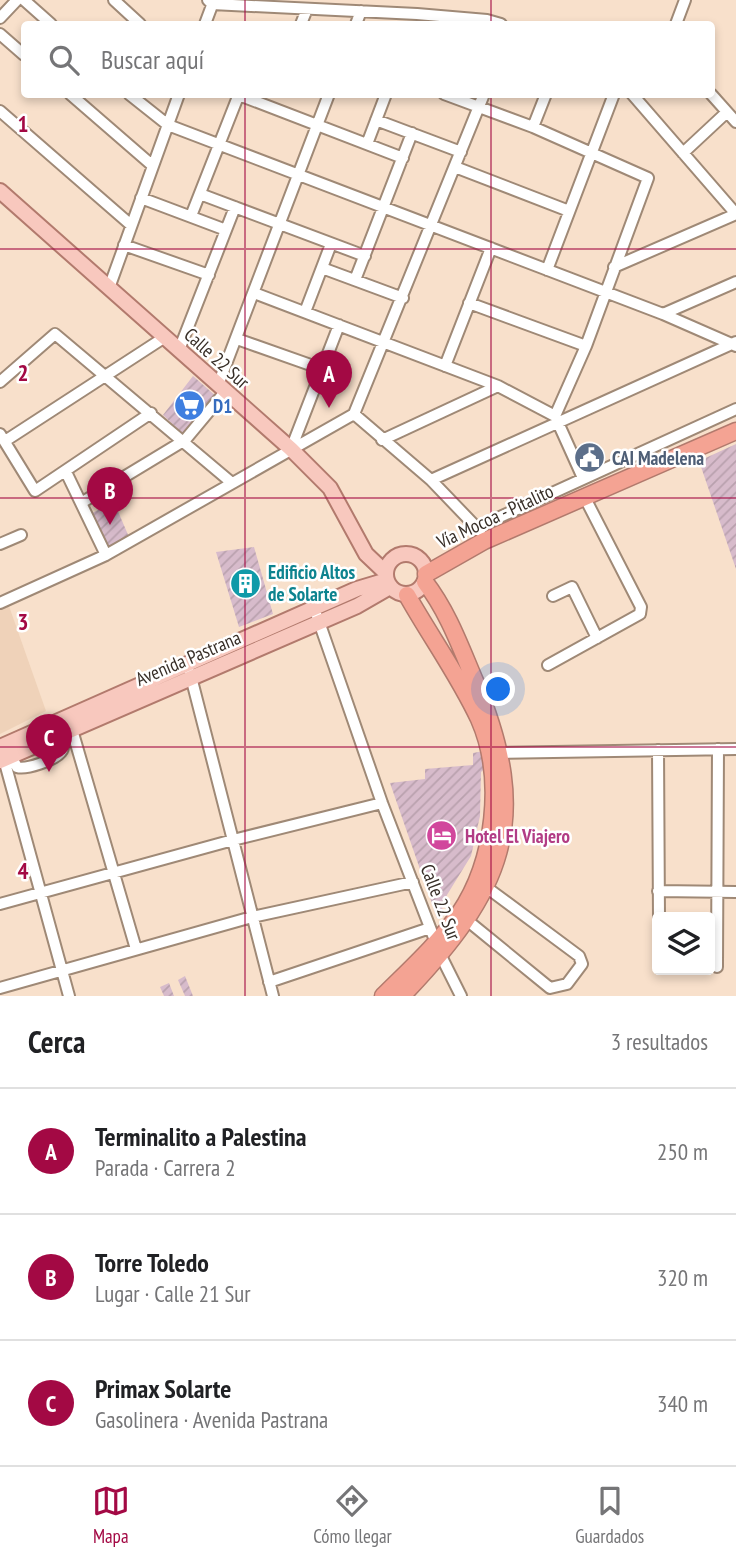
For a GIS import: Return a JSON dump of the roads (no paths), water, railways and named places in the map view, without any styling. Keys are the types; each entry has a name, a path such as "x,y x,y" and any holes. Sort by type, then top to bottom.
{"highway":[{"name":"Vía Mocoa - Pitalito","path":"425,573 452,557 481,534 584,498 736,431"},
{"path":"402,996 435,942 468,921 486,887 498,855 505,818 489,715 443,604 425,573"},
{"path":"383,996 459,913 477,881 487,848 493,808 495,753 407,594"}],"main road":[{"name":"Calle 22 Sur","path":"0,191 291,449 330,488 366,554 388,576"},
{"path":"406,555 416,557 425,573 418,591 407,594 388,576 396,557 406,555"},
{"name":"Avenida Pastrana","path":"4,756 190,670 317,616 388,576"}],"street":[{"path":"114,0 137,21"},
{"path":"677,21 685,0"},
{"path":"0,18 24,1 47,21"},
{"path":"206,21 211,1 361,11 415,19 490,21"},
{"path":"302,21 307,9"},
{"path":"357,21 361,11"},
{"path":"0,34 21,52"},
{"path":"75,98 153,166"},
{"path":"134,98 168,125 736,344"},
{"path":"109,288 178,98"},
{"path":"191,216 238,98"},
{"path":"247,98 403,158"},
{"path":"272,108 275,98"},
{"path":"81,503 185,440 221,388 328,98"},
{"path":"367,144 384,98"},
{"path":"454,98 533,127 591,154 644,174 649,181 557,419"},
{"path":"0,603 106,555 354,414 483,98"},
{"path":"533,127 544,98"},
{"path":"547,270 612,98"},
{"path":"614,267 736,214 635,98"},
{"path":"715,98 736,122"},
{"path":"0,111 131,225"},
{"path":"682,153 727,112"},
{"path":"376,120 461,152"},
{"path":"355,280 412,133"},
{"path":"456,167 569,211"},
{"path":"200,194 365,256"},
{"path":"141,198 226,230"},
{"path":"179,350 235,207"},
{"path":"305,312 331,244"},
{"path":"124,245 209,275"},
{"path":"445,366 491,248"},
{"path":"322,268 402,298"},
{"path":"663,314 736,282"},
{"path":"254,293 498,386 557,419 583,478"},
{"path":"470,303 586,345"},
{"path":"291,449 339,325"},
{"path":"0,382 55,334 185,440 232,483"},
{"path":"151,413 35,491 2,438 107,376 165,337"},
{"path":"237,339 322,369"},
{"path":"430,480 557,419 736,344"},
{"path":"382,440 498,386"},
{"path":"354,414 430,480 481,534 583,478 736,409"},
{"path":"66,472 106,555"},
{"path":"548,665 640,614 641,607 584,498"},
{"path":"0,544 21,535"},
{"path":"553,596 572,587 597,638"},
{"name":"Calle 22 Sur","path":"317,616 382,803 435,942 461,996"},
{"path":"190,670 273,996"},
{"path":"4,756 17,766 25,768 60,754 67,727"},
{"path":"67,727 136,949"},
{"path":"716,967 718,749"},
{"path":"495,753 736,749"},
{"path":"659,750 659,912"},
{"path":"4,756 69,996"},
{"path":"0,904 233,840 382,803"},
{"path":"0,988 252,917 412,882"},
{"path":"468,921 550,988 567,984 582,964 579,957 486,887"},
{"path":"658,891 736,892"},
{"path":"269,982 435,942"}],"place":[{"name":"D1","path":"190,406"},
{"name":"Terminalito a Palestina","path":"329,408"},
{"name":"CAI Madelena","path":"589,458"},
{"name":"Torre Toledo","path":"110,525"},
{"name":"Edificio Altos de Solarte","path":"245,583"},
{"name":"Primax Solarte","path":"49,772"},
{"name":"Hotel El Viajero","path":"442,836"}]}
